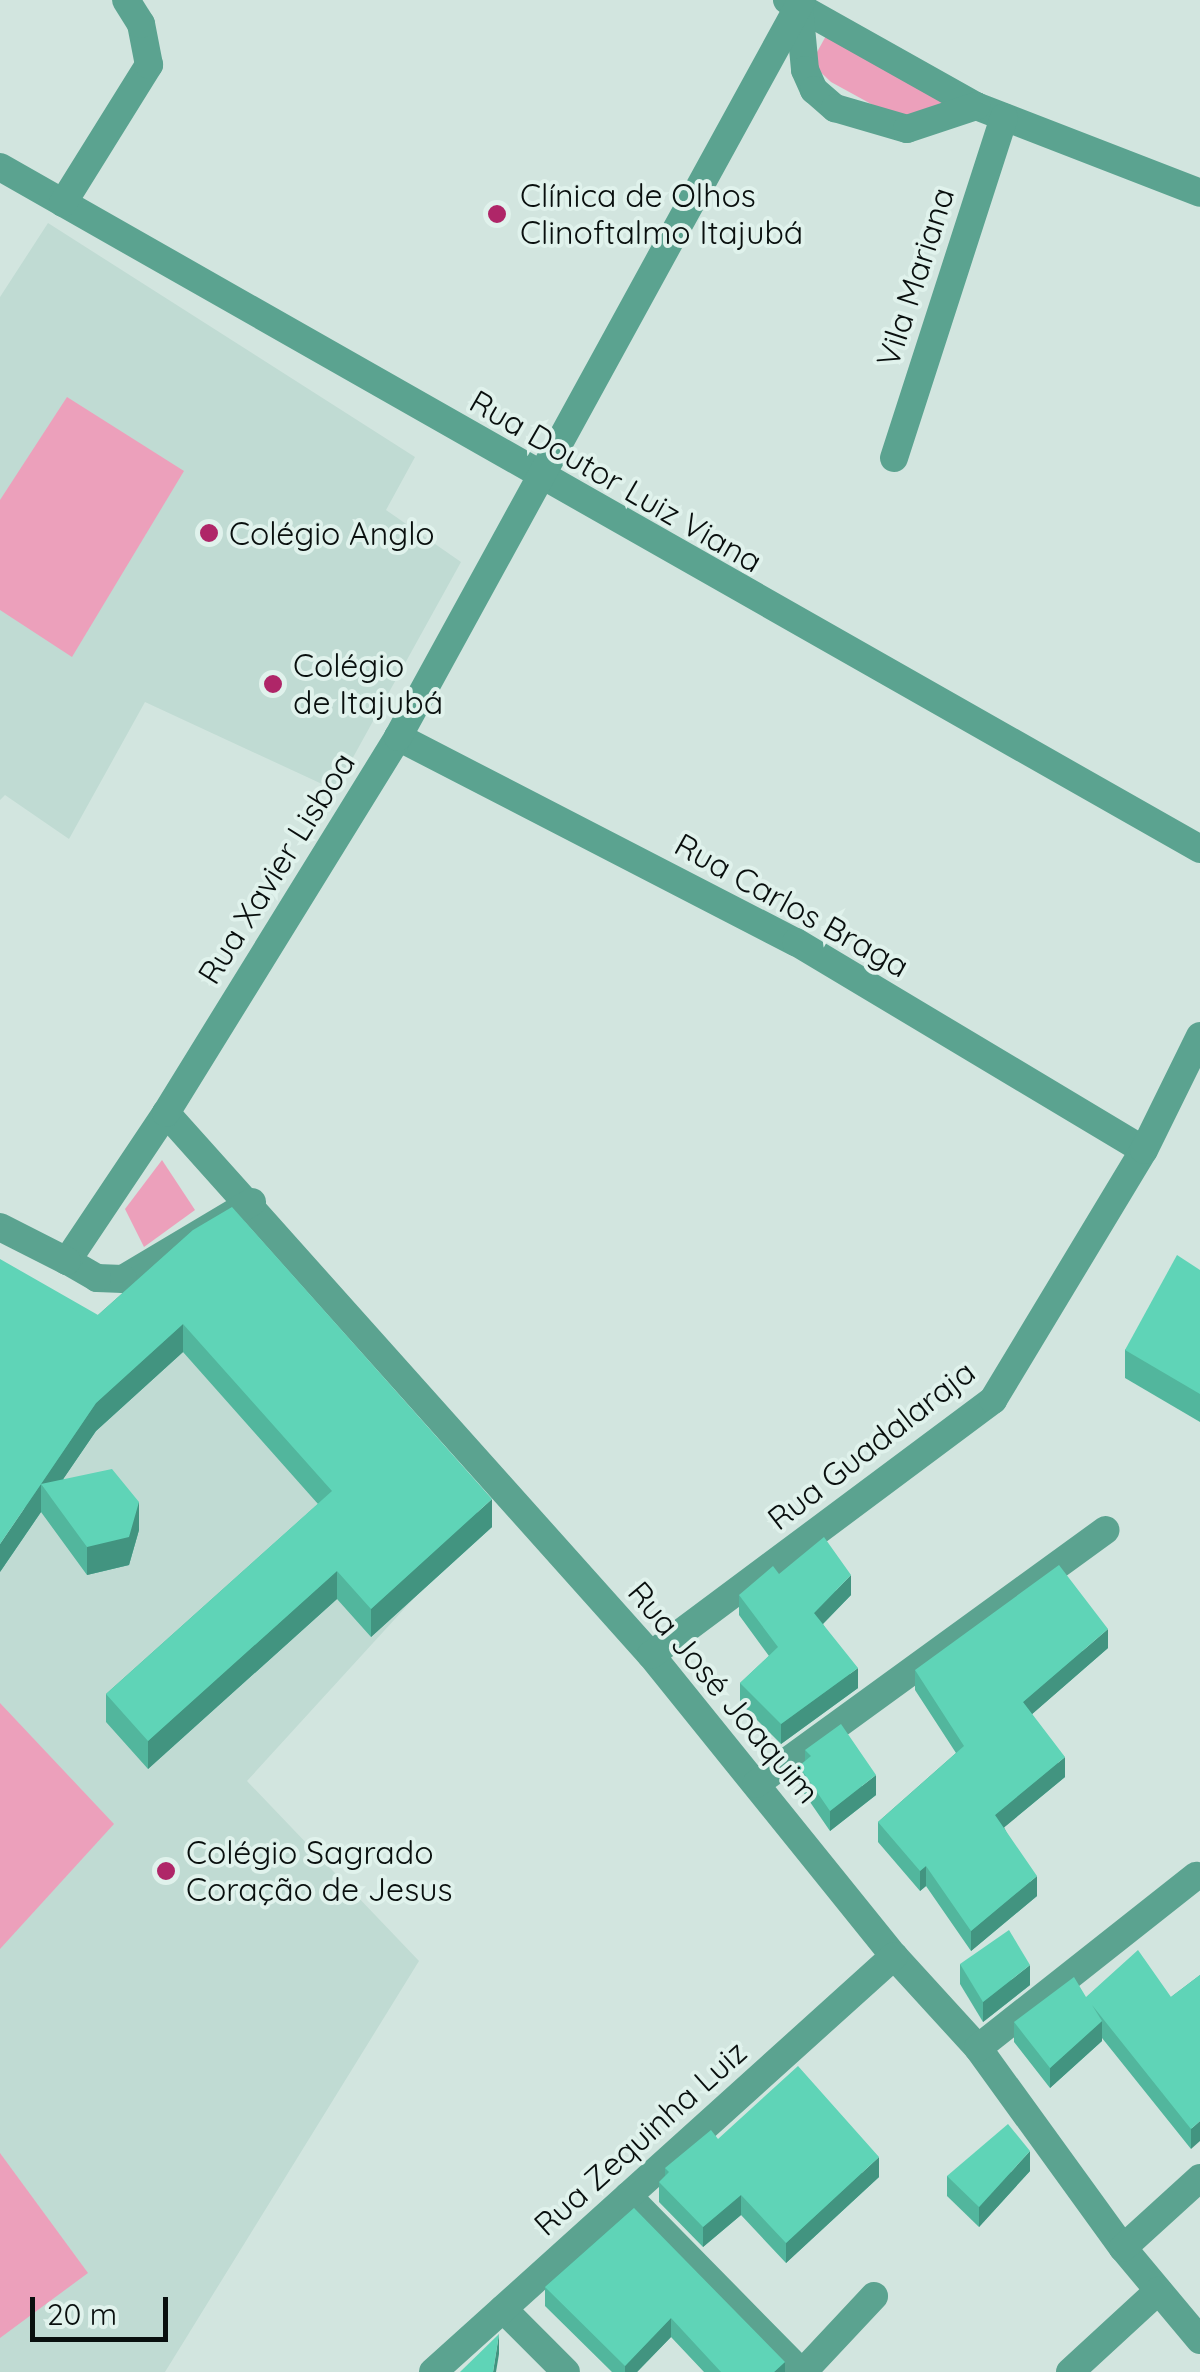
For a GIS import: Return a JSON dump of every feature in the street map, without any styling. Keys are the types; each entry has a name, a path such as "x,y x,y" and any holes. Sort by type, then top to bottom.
{"street":[{"path":"63,203 148,65 141,24 126,0"},
{"path":"796,2 805,70 814,90 835,108 908,129 976,106"},
{"path":"796,2 976,106 1200,193"},
{"name":"Rua Xavier Lisboa","path":"66,1262 166,1113 398,738 796,2"},
{"name":"Vila Mariana","path":"894,458 1004,117"},
{"name":"Rua Doutor Luiz Viana","path":"0,167 536,477 1200,849"},
{"name":"Rua Carlos Braga","path":"398,738 796,942 1144,1150"},
{"name":"Rua Guadalaraja","path":"651,1654 993,1400 1144,1150 1200,1036"},
{"name":"Rua José Joaquim","path":"166,1113 252,1202 651,1654 894,1956 978,2048 1123,2248 1200,2340"},
{"path":"0,1227 97,1278 123,1279 252,1202"},
{"path":"756,1784 1104,1530"},
{"path":"978,2048 1196,1876"},
{"name":"Rua Zequinha Luiz","path":"433,2372 894,1956"},
{"path":"1123,2248 1200,2178"},
{"path":"628,2196 802,2372 874,2296"},
{"path":"1070,2372 1158,2291"},
{"path":"503,2309 566,2372"}],"shaded area":[{"path":"827,34 955,107 904,122 831,82 811,63"},
{"name":"Colégio Anglo","path":"48,223 415,457 386,510 461,562 335,790 145,702 69,839 5,795 0,800 0,297"},
{"path":"67,397 184,471 72,657 0,610 0,500"},
{"path":"162,1160 195,1210 144,1247 125,1209"},
{"name":"Colégio Sagrado Coração de Jesus","path":"249,1233 489,1516 247,1781 419,1961 165,2372 0,2372 0,1287 98,1343"},
{"path":"0,1703 114,1824 0,1949"},
{"path":"0,2153 88,2273 0,2338"}],"building":[{"path":"232,1207 492,1499 371,1609 337,1571 148,1741 106,1694 332,1491 183,1324 96,1403 0,1544 0,1259 98,1315 193,1230"},
{"path":"1177,1255 1200,1270 1200,1394 1125,1350"},
{"path":"112,1469 139,1502 129,1537 87,1547 41,1484"},
{"path":"824,1537 851,1575 814,1613 858,1668 781,1724 740,1683 778,1647 739,1595 773,1566 779,1574"},
{"path":"1059,1565 1108,1629 1023,1702 1065,1757 995,1815 1037,1876 971,1931 926,1866 920,1871 878,1822 964,1746 915,1670"},
{"path":"841,1724 876,1775 830,1811 799,1766 811,1756 805,1750"},
{"path":"1009,1930 1030,1965 983,2002 960,1964"},
{"path":"1138,1950 1171,1997 1200,1975 1200,2121 1191,2129 1092,2005 1102,2021 1050,2068 1014,2022 1074,1977 1086,1997"},
{"path":"798,2066 879,2157 786,2243 741,2195 703,2227 659,2182 669,2172 665,2168 711,2130 718,2139"},
{"path":"1008,2124 1030,2151 979,2207 947,2176"},
{"path":"634,2208 785,2362 774,2372 721,2372 671,2318 625,2366 545,2287"},
{"path":"499,2334 493,2372 460,2372"}],"place":[{"name":"Clínica de Olhos Clinoftalmo Itajubá","path":"497,214"},
{"name":"Colégio Anglo","path":"209,533"},
{"name":"Colégio de Itajubá","path":"273,684"},
{"name":"Colégio Sagrado Coração de Jesus","path":"166,1871"}]}
